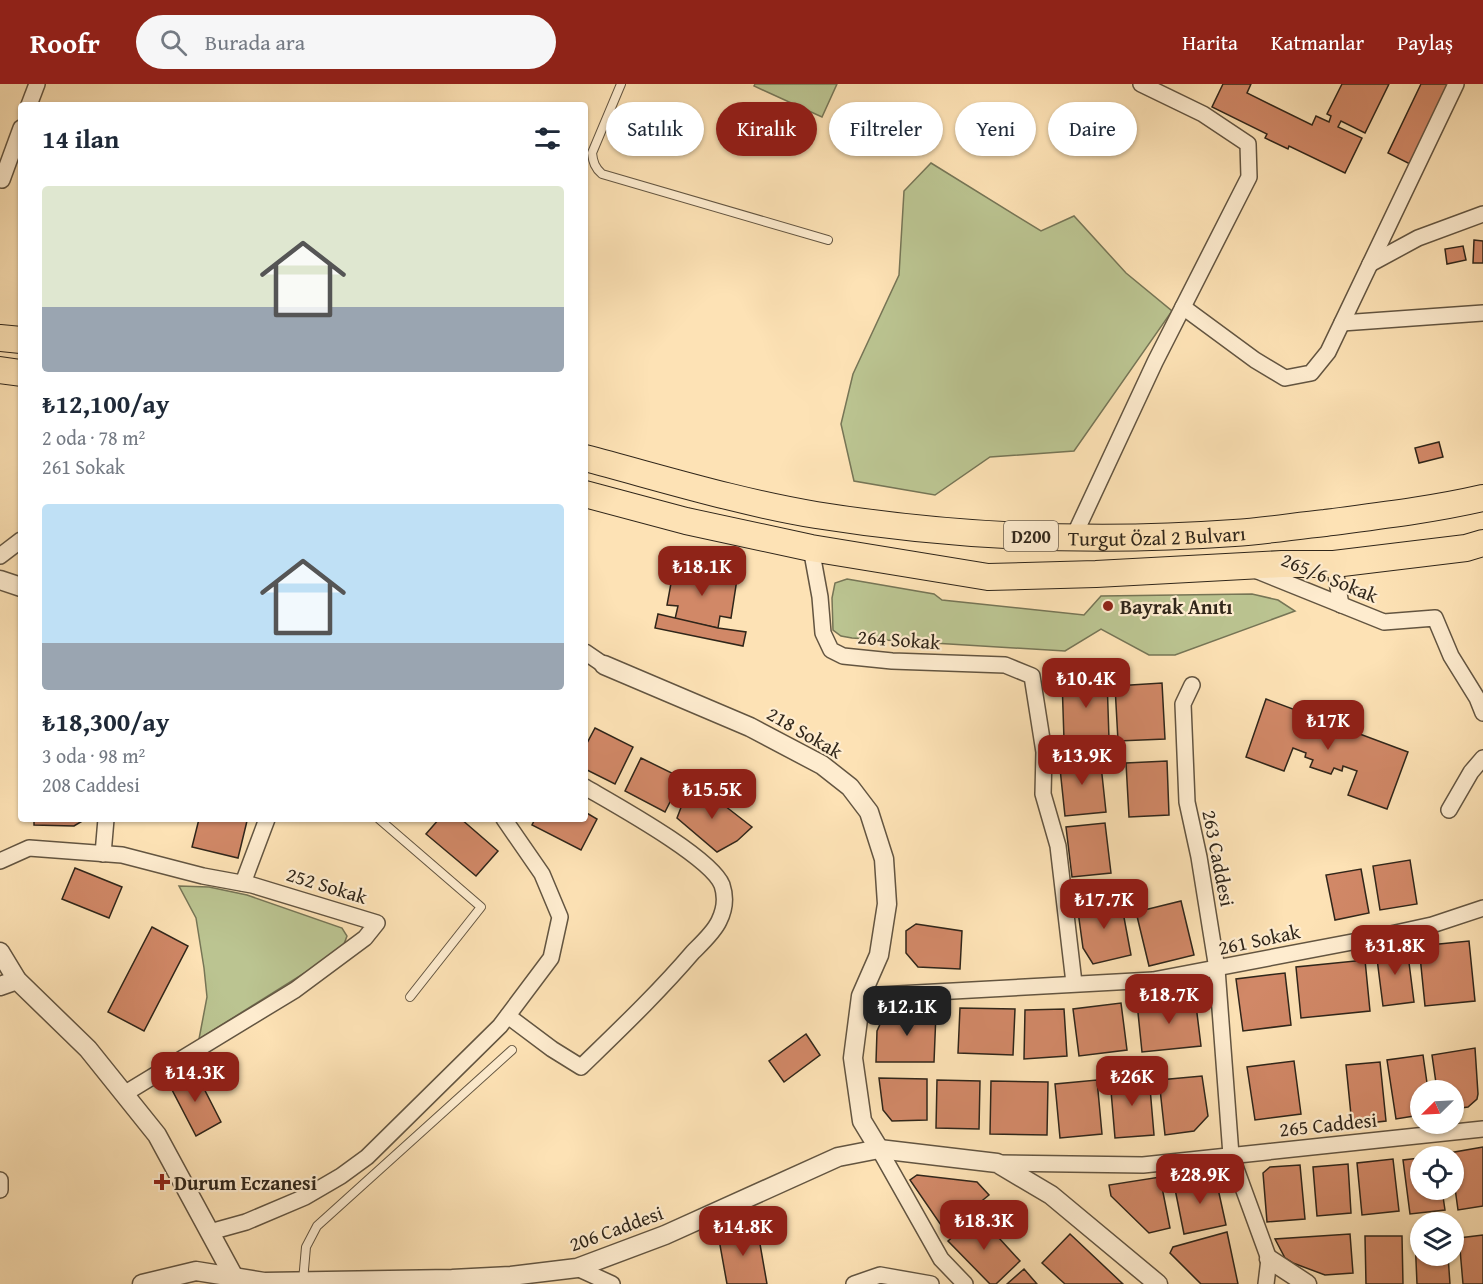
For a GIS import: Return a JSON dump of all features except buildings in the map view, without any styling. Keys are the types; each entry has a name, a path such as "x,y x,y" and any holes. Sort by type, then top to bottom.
{"highway":[{"path":"0,338 18,340"},
{"path":"0,370 18,373"},
{"name":"Turgut Özal 2 Bulvarı","path":"588,459 739,498 814,514 894,525 1001,535 1074,538 1236,533 1448,506 1483,498"},
{"name":"Turgut Özal 2 Bulvarı","path":"588,495 686,521 811,548 988,577 1334,564 1466,548 1483,543"}],"street":[{"path":"30,102 37,84"},
{"path":"1074,538 1150,372 1250,177 1248,144 1157,87 1141,84"},
{"path":"1183,307 1255,360 1285,378 1311,373 1329,352 1456,84"},
{"path":"2,180 18,136"},
{"path":"1370,264 1418,238 1483,214"},
{"path":"1342,323 1483,313"},
{"path":"0,556 18,542"},
{"name":"264 Sokak","path":"811,548 824,633 831,650 843,656 891,661 1005,665 1032,676 1044,752 1043,794 1058,846 1074,983"},
{"path":"1334,564 1341,605"},
{"name":"265/6 Sokak","path":"1247,566 1384,622 1435,618 1451,656 1477,698 1483,713"},
{"path":"0,580 18,586"},
{"name":"218 Sokak","path":"588,654 604,665 750,727 822,765 850,787 869,812 884,859 887,904 879,955 861,996 853,1058 862,1121 879,1149"},
{"name":"263 Caddesi","path":"1192,685 1183,704 1187,802 1199,858 1217,969 1231,1155 1269,1259 1266,1284"},
{"path":"1449,810 1471,772 1483,758"},
{"path":"508,1016 552,1049 581,1067 666,985 718,924 724,909 725,896 721,883 711,869 646,822 588,790"},
{"path":"103,854 106,822"},
{"path":"243,883 266,822"},
{"path":"210,1232 246,1222 288,1204 341,1176 358,1164 429,1098 508,1016 551,958 560,917 542,874 506,822"},
{"name":"252 Sokak","path":"0,861 29,848 122,855 203,876 243,883 377,923 366,938 295,990 124,1094"},
{"name":"261 Sokak","path":"861,996 1153,980 1368,939 1432,925 1483,908"},
{"path":"0,952 9,983 88,1049 157,1135 234,1277"},
{"name":"265 Caddesi","path":"997,1163 1143,1166 1483,1129"},
{"path":"879,1149 941,1259 965,1284"},
{"name":"206 Caddesi","path":"142,1284 196,1271 264,1283 452,1279 511,1276 577,1268 665,1234 838,1156 879,1149 997,1163 1051,1195 1158,1284"},
{"path":"0,1180 0,1190"},
{"path":"1269,1259 1307,1284"},
{"path":"577,1268 612,1284"},
{"path":"854,1284 880,1275 931,1284"}],"lane":[{"path":"621,84 592,153 596,169 602,174 828,240"},
{"path":"383,822 481,907 410,997"},
{"path":"303,1281 306,1247 317,1226 512,1050"}],"green space":[{"path":"755,84 837,84 822,117 817,115 817,102 789,102 754,86"},
{"path":"931,163 1041,231 1074,216 1126,273 1172,311 1074,451 990,457 935,495 854,481 841,424 853,374 899,275 904,191"},
{"path":"847,579 934,594 942,600 1084,615 1101,596 1252,594 1278,600 1295,611 1175,655 1149,655 1101,629 1065,651 852,638 841,636 833,630 832,598 835,583"},
{"path":"179,886 209,887 247,895 342,928 347,936 344,944 319,964 199,1039 207,997 204,968 196,918"}],"place":[{"name":"Bayrak Anıtı","path":"1108,606"},
{"name":"Durum Eczanesi","path":"162,1182"}]}
